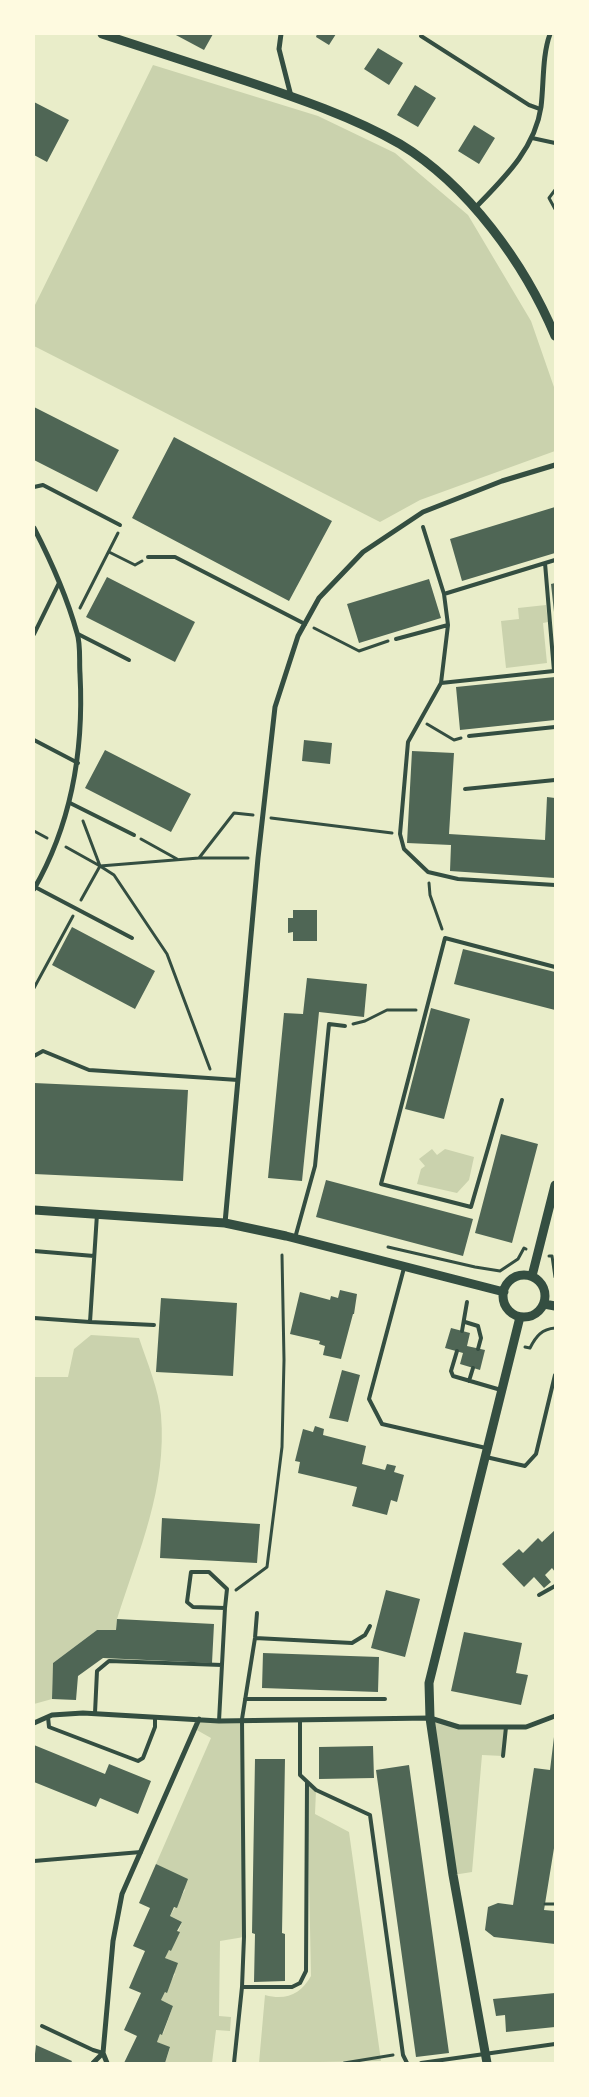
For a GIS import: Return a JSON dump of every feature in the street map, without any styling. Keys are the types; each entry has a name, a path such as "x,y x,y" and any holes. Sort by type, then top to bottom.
{"street":[{"path":"102,34 291,96 318,106 400,144 436,172 475,208 513,254 546,313 555,336"},
{"path":"281,34 279,49 291,96"},
{"path":"475,208 505,178 532,138 540,109 550,34"},
{"path":"225,1223 258,858 275,706 298,636 319,598 363,552 423,512 502,481 555,465"},
{"path":"34,528 51,561 78,634 81,696 78,763 70,803 57,843 34,888"},
{"path":"532,1276 555,1185"},
{"path":"34,1210 225,1223 295,1238 504,1292"},
{"path":"522,1275 532,1276 541,1283 545,1292 544,1304 538,1313 527,1318 520,1317 508,1310 503,1299 504,1292 511,1280 522,1275"},
{"path":"544,1304 555,1306"},
{"path":"486,2059 453,1875 430,1718 429,1683 520,1317"},
{"path":"34,1723 48,1717 83,1713 219,1721 242,1719 300,1721 430,1718 459,1726 526,1727 555,1716"},
{"path":"107,2063 103,2053 113,1941 122,1894 199,1719"},
{"path":"93,2063 103,2053"}],"lane":[{"path":"421,36 529,105 540,109"},
{"path":"532,138 555,143"},
{"path":"34,487 43,485 120,526"},
{"path":"424,527 444,594 448,625 441,683 408,742 400,834 404,849 428,872 458,879 555,885"},
{"path":"148,557 175,557 305,624"},
{"path":"444,594 555,560"},
{"path":"441,683 554,671 545,563"},
{"path":"34,634 59,583"},
{"path":"396,638 448,625"},
{"path":"78,634 130,660"},
{"path":"469,736 555,727"},
{"path":"34,740 78,763"},
{"path":"465,789 555,780"},
{"path":"70,803 134,835"},
{"path":"34,888 77,908 132,938"},
{"path":"502,1100 471,1207 381,1184 445,938 555,967"},
{"path":"295,1238 316,1166 329,1024 345,1026"},
{"path":"34,1056 43,1051 89,1070 238,1080"},
{"path":"90,1322 97,1214"},
{"path":"34,1251 94,1256"},
{"path":"404,1266 369,1399 382,1424 485,1452 525,1466 536,1454 555,1375"},
{"path":"462,1331 468,1302"},
{"path":"34,1318 154,1325"},
{"path":"465,1322 478,1326 480,1330 478,1349"},
{"path":"457,1351 451,1372 453,1376 501,1390"},
{"path":"469,1381 473,1368"},
{"path":"219,1721 227,1589 209,1572 191,1572 187,1602 193,1607 225,1608"},
{"path":"539,1595 555,1586"},
{"path":"234,2063 242,1987 244,1937 242,1719 255,1638 257,1613"},
{"path":"255,1638 352,1644 365,1635 370,1626"},
{"path":"95,1714 97,1671 110,1661 222,1665"},
{"path":"245,1699 385,1699"},
{"path":"48,1717 49,1727 138,1761 143,1758 155,1727 155,1717"},
{"path":"300,1721 300,1775 316,1790 370,1814 403,2054 407,2063"},
{"path":"503,1756 506,1727"},
{"path":"242,1987 292,1987 300,1983 306,1971 307,1782"},
{"path":"34,1861 141,1852"},
{"path":"42,2026 103,2053"},
{"path":"421,2063 486,2059 555,2044"}],"path":[{"path":"555,190 549,198 555,209"},
{"path":"73,622 122,526 120,526"},
{"path":"109,552 135,565 148,557"},
{"path":"305,624 359,651 396,638"},
{"path":"420,720 454,740 469,736"},
{"path":"80,808 85,830 100,866 114,875 167,954 213,1078"},
{"path":"199,858 234,813 400,834"},
{"path":"134,835 178,860"},
{"path":"100,866 199,858 258,858"},
{"path":"34,988 100,866"},
{"path":"428,872 430,895 445,938"},
{"path":"345,1026 365,1021 387,1010 427,1010"},
{"path":"226,1597 268,1567 282,1447 284,1360 282,1255"},
{"path":"513,1344 530,1348 535,1338 546,1329 555,1328"},
{"path":"545,1904 555,1904"},
{"path":"344,2063 403,2054"}],"green space":[{"path":"153,65 318,116 395,153 468,215 531,321 555,390 555,451 420,500 380,522 34,346 34,307"},
{"path":"546,605 548,622 543,623 547,663 506,668 501,621 519,619 518,608"},
{"path":"432,1149 437,1155 445,1149 474,1157 469,1180 457,1193 417,1184 421,1169 425,1166 419,1159"},
{"path":"91,1335 139,1338 160,1405 162,1442 160,1468 150,1519 117,1619 116,1630 97,1630 53,1663 52,1699 34,1704 34,1377 68,1377 74,1349"},
{"path":"430,1718 459,1727 506,1727 503,1756 482,1755 472,1872 453,1875"},
{"path":"199,1719 242,1719 244,1937 220,1941 219,2016 231,2017 230,2031 216,2030 212,2063 165,2063 170,2048 157,2042 160,2034 163,2034 173,2006 161,2000 175,1974 173,1973 177,1963 165,1958 169,1950 171,1951 182,1922 170,1916 185,1890 156,1864 211,1738 195,1729"},
{"path":"307,1782 316,1790 315,1814 349,1832 381,2061 259,2063 265,1995 280,1997 298,1992 311,1976"}],"building":[{"path":"174,34 213,34 204,50"},
{"path":"317,34 336,34 329,45 316,37"},
{"path":"378,48 403,63 389,85 364,69"},
{"path":"415,85 436,98 418,127 397,115"},
{"path":"34,102 69,120 47,162 34,155"},
{"path":"474,125 495,138 479,164 458,151"},
{"path":"34,407 119,450 97,492 34,460"},
{"path":"174,437 332,521 289,601 132,518"},
{"path":"555,507 555,553 462,581 450,539"},
{"path":"107,577 195,622 175,662 86,617"},
{"path":"429,579 441,618 359,643 347,604"},
{"path":"555,583 555,612 554,612 551,584"},
{"path":"555,677 555,720 460,730 456,687"},
{"path":"304,740 332,743 330,764 302,761"},
{"path":"105,750 191,794 171,832 85,788"},
{"path":"412,751 454,753 449,834 545,840 547,797 555,798 555,878 450,871 451,845 407,843"},
{"path":"293,910 317,910 317,941 293,941 293,932 288,933 288,918 293,918"},
{"path":"72,927 155,971 135,1009 52,965"},
{"path":"463,949 555,972 555,1010 454,984"},
{"path":"307,978 367,984 364,1017 319,1012 302,1181 268,1178 284,1013 303,1014"},
{"path":"431,1008 470,1019 444,1119 405,1109"},
{"path":"34,1083 188,1090 183,1181 34,1174"},
{"path":"501,1134 538,1144 512,1243 475,1233"},
{"path":"326,1180 473,1219 463,1256 316,1217"},
{"path":"340,1290 357,1294 354,1314 341,1359 323,1355 325,1346 319,1344 320,1341 290,1334 300,1292 330,1300 331,1296 338,1298"},
{"path":"161,1298 237,1303 233,1376 156,1372"},
{"path":"451,1328 470,1333 467,1346 485,1350 480,1370 460,1364 463,1353 445,1348"},
{"path":"342,1370 360,1375 348,1422 329,1418"},
{"path":"315,1426 324,1429 323,1435 366,1446 362,1464 385,1470 387,1464 396,1466 394,1472 404,1475 397,1502 391,1500 387,1515 352,1506 357,1487 298,1473 300,1462 295,1461 303,1429 313,1432"},
{"path":"162,1518 260,1524 257,1563 160,1558"},
{"path":"555,1530 555,1572 552,1568 545,1575 551,1582 544,1588 534,1577 524,1587 502,1564 519,1549 523,1553 538,1538 542,1542"},
{"path":"386,1590 420,1599 405,1657 371,1648"},
{"path":"117,1619 214,1624 212,1663 103,1658 78,1676 76,1700 52,1699 53,1663 97,1630 116,1630"},
{"path":"464,1632 522,1643 516,1673 528,1675 521,1705 451,1691"},
{"path":"263,1653 379,1657 378,1692 262,1688"},
{"path":"554,1737 555,1842 544,1910 555,1911 555,1944 494,1937 485,1930 488,1907 498,1903 513,1905 534,1768 550,1770"},
{"path":"34,1745 105,1774 109,1764 151,1781 138,1814 100,1798 96,1807 34,1782"},
{"path":"373,1746 374,1778 319,1779 319,1747"},
{"path":"255,1759 285,1759 282,1933 285,1934 285,1981 254,1982 255,1934 252,1933"},
{"path":"409,1765 449,2053 416,2057 376,1770"},
{"path":"156,1864 188,1879 177,1908 174,1907 170,1916 182,1922 177,1931 180,1932 171,1951 169,1950 165,1958 178,1963 167,1993 165,1992 161,2000 173,2006 162,2035 160,2034 157,2042 170,2047 165,2063 124,2063 137,2036 124,2030 141,1993 129,1988 145,1951 133,1946 150,1908 139,1903"},
{"path":"555,1993 555,2027 506,2032 505,2015 496,2016 493,1999"},
{"path":"36,2045 72,2061 71,2063 34,2063"}]}
